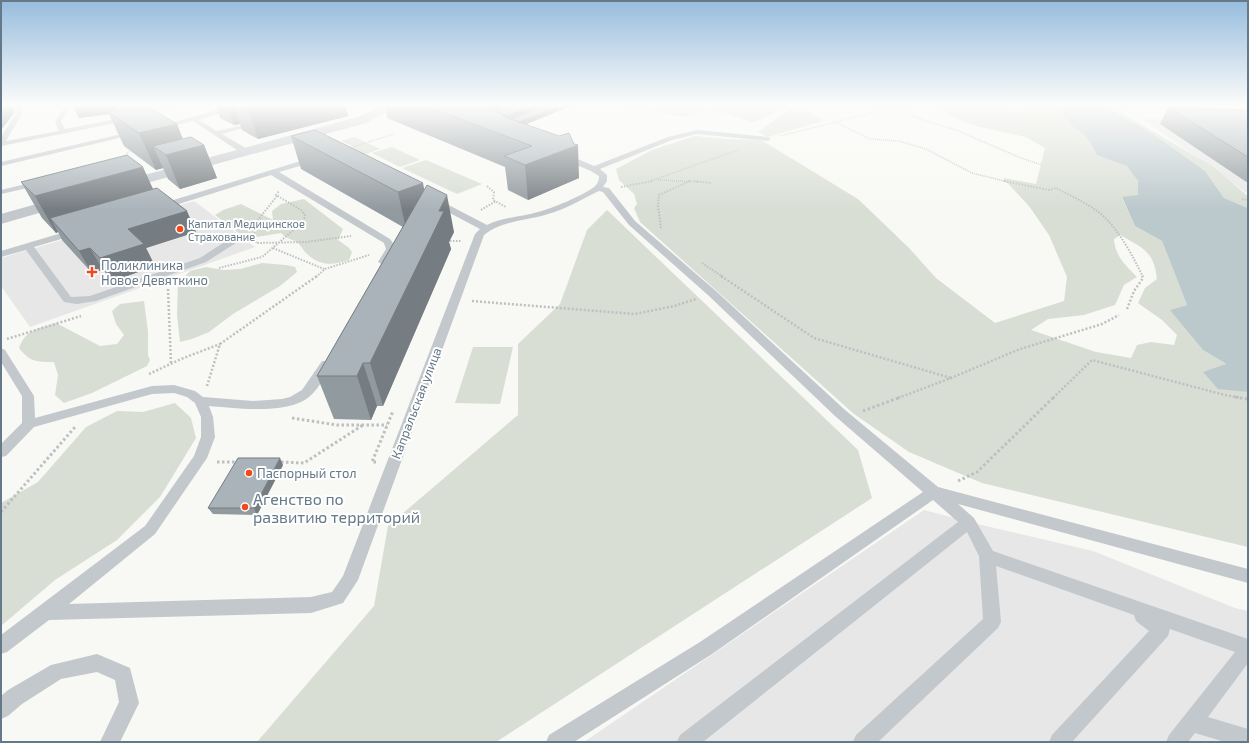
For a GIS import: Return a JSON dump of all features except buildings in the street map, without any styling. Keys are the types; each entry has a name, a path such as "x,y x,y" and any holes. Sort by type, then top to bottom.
{"street":[{"path":"109,189 286,141"},
{"path":"1,219 79,198"}],"lane":[{"path":"1,144 18,141"},
{"path":"1,164 101,141"},
{"path":"228,141 246,152"},
{"path":"311,141 315,143"},
{"path":"594,169 663,141"},
{"path":"148,210 274,173 334,153"},
{"path":"426,196 485,228 549,212 598,188 603,181 603,175 594,169 555,154"},
{"path":"112,165 119,166 138,181"},
{"path":"274,173 387,242 391,246 391,249 379,270"},
{"path":"1,192 44,181"},
{"path":"598,188 606,190 632,223 713,294 840,413 969,522 987,556 992,622 863,742"},
{"name":"Капральская улица","path":"45,612 311,605 337,598 350,580 477,241 485,228"},
{"path":"1,254 81,230"},
{"path":"28,246 68,300 77,301 92,299 203,260 212,256 226,244 234,240"},
{"path":"1,352 28,396 28,424"},
{"path":"200,401 269,404 288,402 302,396 313,386 333,352"},
{"path":"1,452 28,424 152,390 174,389 191,394 200,401 207,417 208,437 196,462 150,530 1,646"},
{"path":"556,742 706,648 934,492 1248,576"},
{"path":"687,742 969,522"},
{"path":"987,556 1248,648 1176,742"},
{"path":"1059,742 1162,630 1130,607"},
{"path":"1,709 15,697 58,672 97,663 123,674 129,703 110,742"},
{"path":"1192,722 1248,739"}],"path":[{"path":"334,153 373,141"},
{"path":"893,141 926,149 972,173 1027,186 1050,190 1056,188 1098,211 1120,234 1136,262 1143,278 1134,291 1128,309"},
{"path":"980,141 1020,158 1042,165"},
{"path":"112,165 123,160 129,152"},
{"path":"656,180 691,180 712,183"},
{"path":"666,233 661,228 658,206 659,195 691,180"},
{"path":"487,186 494,192 493,200 511,210 540,214"},
{"path":"277,196 253,226 256,243 306,242 362,234 377,235"},
{"path":"1242,199 1248,200"},
{"path":"440,241 477,241"},
{"path":"273,248 317,264 325,270"},
{"path":"144,376 220,344 325,270 391,249"},
{"path":"701,262 814,338 951,378"},
{"path":"168,289 171,364"},
{"path":"455,300 635,314 674,306 713,294"},
{"path":"840,413 854,414 951,378 1020,349 1102,324 1119,315"},
{"path":"200,401 205,392 220,344"},
{"path":"934,492 977,472 1092,360 1224,395 1248,399"},
{"path":"1,512 95,405"},
{"path":"290,417 337,425 387,425"},
{"path":"274,462 304,462 363,425"},
{"path":"196,462 243,462"}],"shaded area":[{"path":"341,141 362,141 380,149 363,155 350,148 354,147"},
{"path":"681,141 762,141 858,199 909,248 936,278 995,323 1064,301 1067,277 1049,235 1029,206 1003,178 1036,184 1045,148 1032,141 1089,141 1097,155 1127,165 1138,181 1138,196 1122,198 1135,226 1162,241 1187,305 1171,310 1203,350 1227,365 1235,390 1248,392 1248,547 982,483 909,452 854,414 640,222 634,208 637,204 634,194 619,180 616,169 652,150","holes":["1120,235 1141,247 1150,256 1157,279 1145,288 1138,303 1162,320 1177,335 1174,345 1151,342 1137,345 1131,358 1096,352 1031,330 1048,319 1084,315 1115,305 1124,285 1137,277 1119,256 1116,251 1114,239"]},
{"path":"1089,141 1162,141 1205,171 1224,198 1248,208 1248,392 1218,389 1203,372 1226,364 1203,350 1170,310 1187,305 1162,241 1135,226 1122,197 1138,195 1138,181 1127,166 1097,155"},
{"path":"1158,141 1169,141 1212,166 1248,196 1248,208 1224,198 1205,171"},
{"path":"1173,141 1248,141 1248,194"},
{"path":"392,147 420,160 400,167 372,153"},
{"path":"426,160 482,184 457,194 402,168"},
{"path":"304,199 343,229 338,240 352,252 349,260 331,264 320,262 310,257 297,242 285,237 281,233 245,238 215,215 223,210 241,204 273,220 272,211 281,204"},
{"name":"Поликлиника Новое Девяткино","path":"194,201 255,247 30,327 1,286 1,258"},
{"path":"607,210 858,450 872,498 496,742 257,742 374,606 388,526 518,415 518,344 560,304 587,230"},
{"path":"262,263 295,267 297,272 280,286 233,314 209,332 180,342 177,315 178,284 190,271 206,267 224,270 240,269"},
{"path":"144,301 148,332 148,355 150,360 147,366 92,393 64,403 55,395 58,375 54,362 42,362 30,359 19,348 29,333 56,323 100,346 117,344 124,335 116,324 112,311 120,304"},
{"path":"473,347 513,347 500,404 455,403"},
{"path":"175,403 191,418 196,438 160,497 117,540 55,580 1,626 1,503 38,482 86,427 117,411 143,412"},
{"path":"924,510 1093,551 1235,608 1248,611 1248,742 584,742"}],"place":[{"name":"Капитал Медицинское Страхование","path":"180,229"},
{"name":"Поликлиника Новое Девяткино","path":"92,272"},
{"name":"Паспорный стол","path":"249,473"},
{"name":"Агенство по развитию территорий","path":"245,507"}]}
